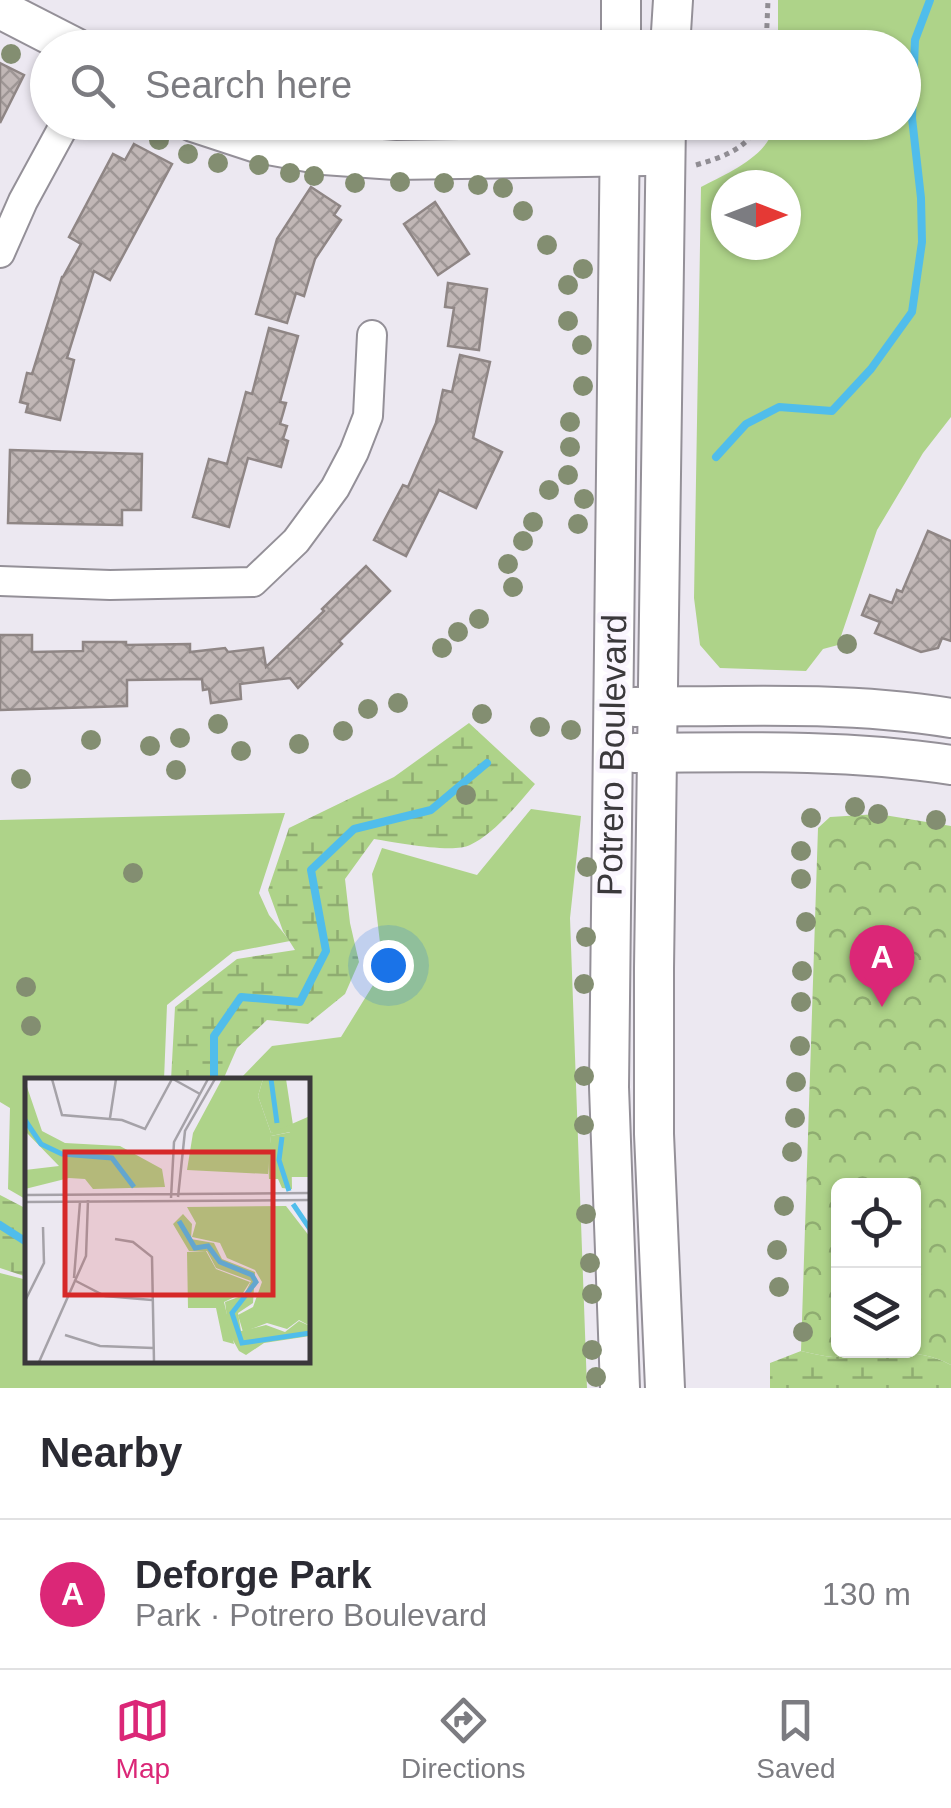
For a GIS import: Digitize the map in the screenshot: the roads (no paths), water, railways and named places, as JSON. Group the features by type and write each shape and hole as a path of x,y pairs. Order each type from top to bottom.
{"street":[{"path":"621,0 621,30"},
{"path":"672,30 674,0"},
{"path":"0,9 41,30"},
{"path":"0,253 56,140"},
{"path":"248,140 324,155 395,160 620,140 674,148"},
{"name":"Potrero Boulevard","path":"620,140 608,1088 620,1388"},
{"name":"Potrero Boulevard","path":"665,1388 654,1134 656,753 674,148"},
{"path":"0,581 110,585 252,582 296,541 335,488 354,452 368,416 372,336"},
{"path":"612,707 829,706 951,718"},
{"path":"612,753 813,752 951,764"}],"waterway":[{"path":"919,30 930,0"},
{"path":"716,457 746,424 779,407 832,411 871,369 912,312 922,242 914,140"},
{"path":"214,1078 214,1036 241,997 300,1002 326,951 311,870 354,829 431,810 487,763"},
{"path":"0,1225 25,1241"}],"place":[{"name":"Deforge Park","path":"882,1007"}]}
